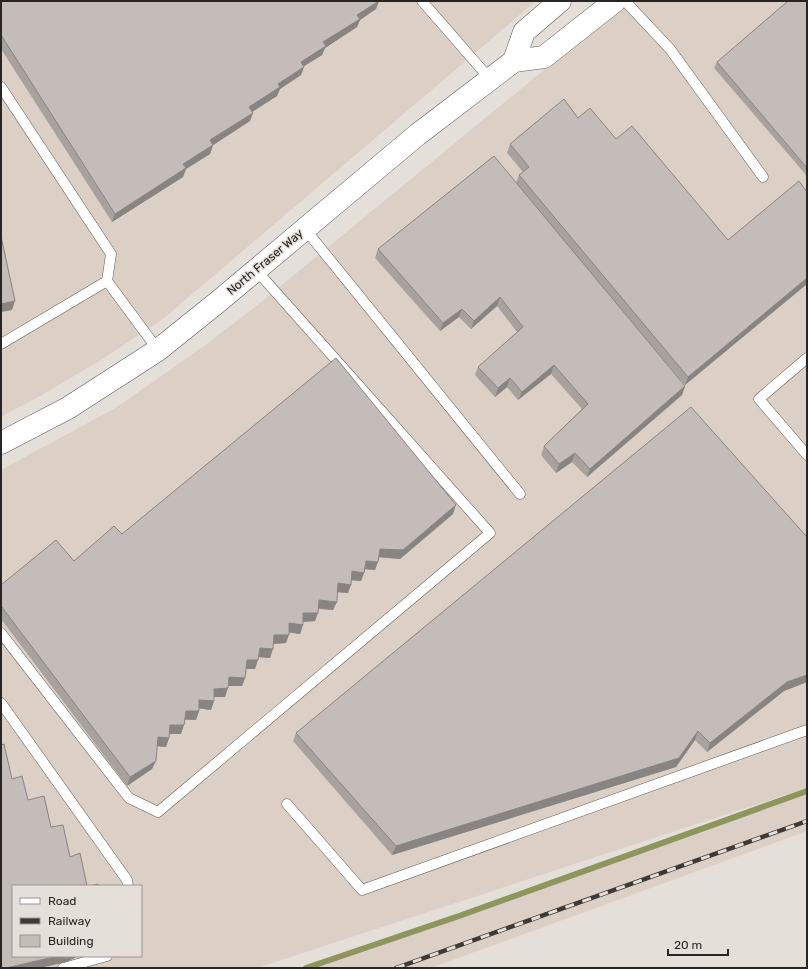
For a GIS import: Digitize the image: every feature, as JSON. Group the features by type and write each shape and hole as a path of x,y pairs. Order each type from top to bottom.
{"street":[{"path":"514,61 524,32 560,1"},
{"name":"North Fraser Way","path":"1,443 68,408 158,350 417,135 490,79 514,61 544,57 615,1"}],"lane":[{"path":"422,1 490,79"},
{"path":"625,1 670,48 763,177"},
{"path":"1,87 111,254 107,281 158,350"},
{"path":"305,229 520,494"},
{"path":"1,633 129,798 158,812 490,533 256,270"},
{"path":"1,344 107,281"},
{"path":"807,358 759,399 807,455"},
{"path":"1,703 126,880 128,885"},
{"path":"286,804 362,890 807,730"},
{"path":"63,968 103,957"}],"shaded area":[{"path":"1,1 536,1 163,319 101,360 1,417"},
{"path":"628,1 807,1 807,788 257,968 1,968 1,470 117,407 204,346 255,307"},
{"path":"807,792 807,831 431,968 313,968"}],"building":[{"path":"1,1 379,1 357,15 360,19 323,42 326,46 301,62 304,67 278,84 280,87 249,107 253,113 210,140 213,145 183,164 186,168 115,214 1,35"},
{"path":"788,1 807,1 807,168 717,62"},
{"path":"564,99 578,118 590,108 616,139 632,126 728,240 799,181 807,192 807,278 688,377 519,175 529,167 510,144"},
{"path":"494,156 685,386 590,469 575,453 559,464 544,446 588,404 554,365 522,392 510,378 498,388 478,367 523,327 500,297 474,321 462,309 443,323 378,249"},
{"path":"1,236 15,301 1,304"},
{"path":"336,358 456,505 403,550 380,549 378,562 366,561 364,573 352,571 351,585 338,583 337,602 319,600 318,613 303,613 303,625 289,623 289,635 274,635 273,649 260,648 258,660 247,660 245,678 229,677 228,688 214,689 214,701 199,700 199,711 186,711 184,725 170,725 169,738 158,737 156,761 130,777 1,606 1,585 56,540 74,561 114,526 122,534"},
{"path":"691,407 807,537 807,675 787,682 710,743 698,731 679,758 396,846 296,733"},
{"path":"4,744 12,779 22,776 28,800 44,796 51,827 63,825 70,857 80,853 87,885 12,885 12,957 54,957 6,968 1,968 1,745"}],"waterway":[{"path":"306,968 459,916 807,791"}],"railway":[{"path":"396,968 807,821"}]}
